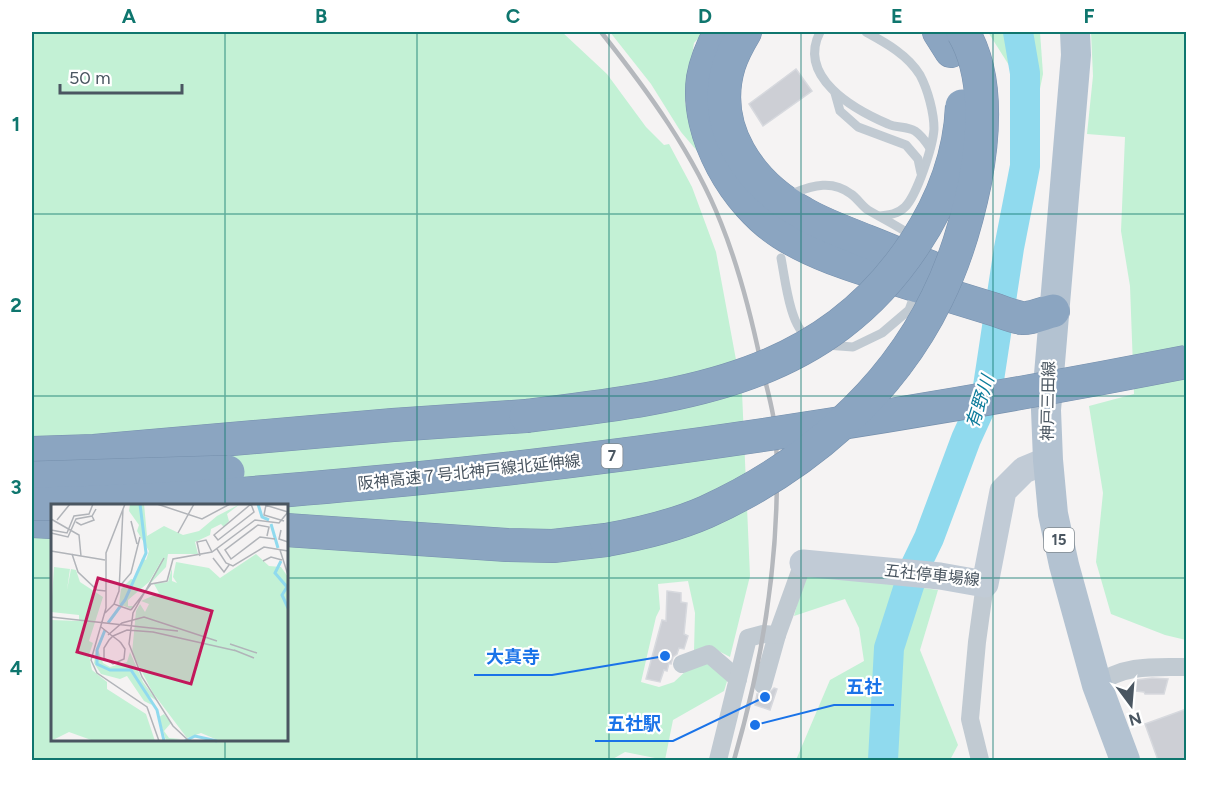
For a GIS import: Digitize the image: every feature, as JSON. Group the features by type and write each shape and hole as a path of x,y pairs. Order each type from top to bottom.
{"highway":[{"path":"720,32 708,55 703,80 703,105 710,136 719,159 742,196 757,214 807,248 934,271"},
{"path":"745,32 729,65 725,105 729,128 736,148 762,184 803,214 934,271 1034,308"},
{"path":"32,453 94,451 559,412 683,393 733,379 781,361 826,335 860,309 903,262 938,204 958,144 962,98 962,82 957,66 939,32"},
{"path":"288,530 450,542 553,546 606,540 649,532 694,516 749,489 792,463 822,441 854,414 889,374 920,330 938,298 952,263 978,169 982,114 977,69 963,32"},
{"name":"阪神高速７号北神戸線北延伸線","path":"32,478 187,475 285,469 640,434 795,415 1030,374 1186,343"},
{"name":"阪神高速７号北神戸線北延伸線","path":"32,504 254,494 478,472 637,453 908,413 1186,362"},
{"path":"32,521 51,522"}],"main road":[{"name":"神戸三田線","path":"1075,32 1076,55 1034,308 1046,410 1053,514 1097,685 1125,760"},
{"name":"五社停車場線","path":"803,563 863,567 985,584 1004,491 1024,470 1048,460"}],"street":[{"path":"763,685 777,635 803,563"},
{"path":"979,760 970,719 985,584"},
{"path":"718,760 748,638 763,634 777,635"},
{"path":"682,664 709,654 738,679"},
{"path":"1097,685 1106,678 1130,668 1186,667"}],"lane":[{"path":"820,32 813,52 818,70 835,93 890,125 913,129 930,148"},
{"path":"866,32 903,56 920,75 929,99 934,128 921,175 906,207 893,215 880,216"},
{"path":"835,93 840,111 858,127 906,145 918,159 921,175"},
{"path":"781,258 795,321 803,334 828,347 853,347 882,333 909,310 934,271 895,224 866,208 850,193 830,185 812,186 794,193"}],"green space":[{"path":"32,32 562,32 607,74 646,127 664,145 669,144 692,187 716,252 742,392 750,576 730,657 713,648 694,651 695,613 688,581 658,584 660,609 656,617 641,682 659,687 674,682 688,669 707,663 728,678 724,691 673,720 665,760 625,752 611,760 32,760"},
{"path":"610,32 704,32 694,43 685,102 698,152 681,132 651,84"},
{"path":"988,32 1040,32 1043,74 1036,108"},
{"path":"1091,32 1186,32 1186,640 1165,635 1111,614 1096,562 1103,493 1089,406 1134,394 1130,286 1121,231 1125,137 1087,134 1093,76"},
{"path":"806,572 938,590 920,650 958,745 950,760 796,760 830,680 864,661 859,628 845,599 794,616"}],"building":[{"path":"796,69 812,91 763,126 749,104"},
{"path":"667,591 681,593 681,602 687,603 684,634 688,636 684,649 679,648 671,664 669,663 667,671 664,670 660,682 646,679 662,620 666,621"},
{"path":"1168,679 1164,694 1145,694 1136,691 1136,680"},
{"path":"774,688 777,689 770,710 755,705 757,694 766,696"},
{"path":"1186,709 1186,760 1158,760 1145,724"}],"waterway":[{"name":"有野川","path":"883,760 889,648 915,567 929,538 966,439 987,393 1009,248 1025,166 1025,73 1018,32"}],"railway":[{"path":"601,32 668,123 710,197 744,292 774,419 777,479 773,560 762,641 734,760"}],"place":[{"name":"大真寺","path":"665,656"},
{"name":"五社駅","path":"765,697"},
{"name":"五社","path":"755,725"}]}
